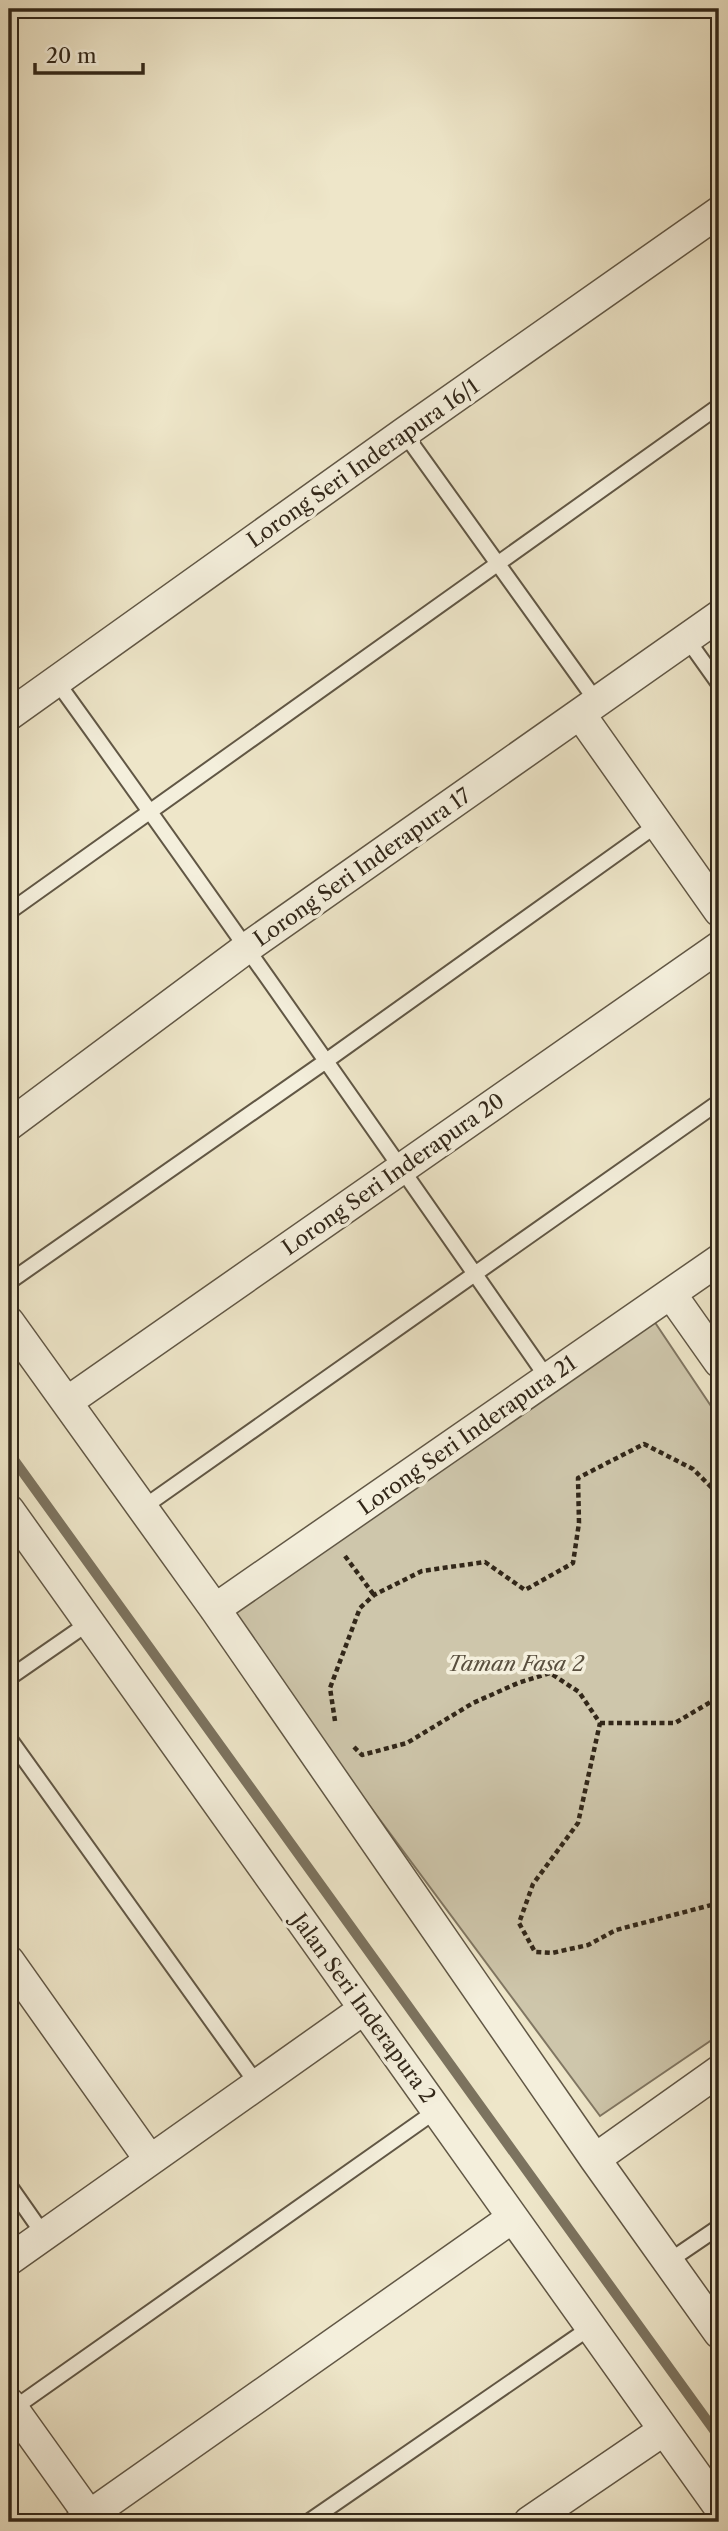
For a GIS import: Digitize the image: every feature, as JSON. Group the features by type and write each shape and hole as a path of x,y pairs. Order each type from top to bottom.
{"street":[{"name":"Lorong Seri Inderapura 16/1","path":"9,715 719,212"},
{"name":"Lorong Seri Inderapura 17","path":"9,1125 248,947 719,616"},
{"path":"589,708 658,824 719,911"},
{"name":"Lorong Seri Inderapura 20","path":"66,1402 719,947"},
{"name":"Lorong Seri Inderapura 21","path":"215,1609 719,1260"},
{"path":"671,1294 719,1362"},
{"path":"9,1322 215,1609 595,2159 719,2333"},
{"name":"Jalan Seri Inderapura 2","path":"9,1510 719,2507"},
{"path":"9,1961 150,2160"},
{"path":"9,2260 365,2008"},
{"path":"595,2159 719,2071"},
{"path":"10,2408 88,2520 512,2218"},
{"path":"529,2522 664,2430"}],"lane":[{"path":"9,912 719,406"},
{"path":"404,433 499,563 589,708"},
{"path":"687,639 719,684"},
{"path":"57,681 248,947 548,1379"},
{"path":"9,1282 326,1061 658,824"},
{"path":"141,1509 719,1102"},
{"path":"9,1678 90,1622"},
{"path":"9,1738 257,2084"},
{"path":"10,2408 437,2110"},
{"path":"9,2185 44,2235"},
{"path":"669,2261 719,2227"},
{"path":"308,2522 591,2327"}],"path":[{"path":"337,1732 330,1688 360,1608 374,1595 422,1571 485,1562 525,1590 549,1577 573,1563 579,1523 578,1478 644,1444 693,1469 719,1495"},
{"path":"327,1532 374,1595"},
{"path":"346,1740 362,1755 407,1743 473,1703 518,1683 550,1673 579,1692 600,1723 578,1823 533,1884 519,1923 535,1952 552,1953 587,1945 617,1930 719,1903"},
{"path":"600,1723 675,1723 719,1697"}],"green space":[{"name":"Taman Fasa 2","path":"654,1321 719,1418 719,2035 600,2116 227,1614"}],"waterway":[{"path":"9,1453 719,2437"}]}
